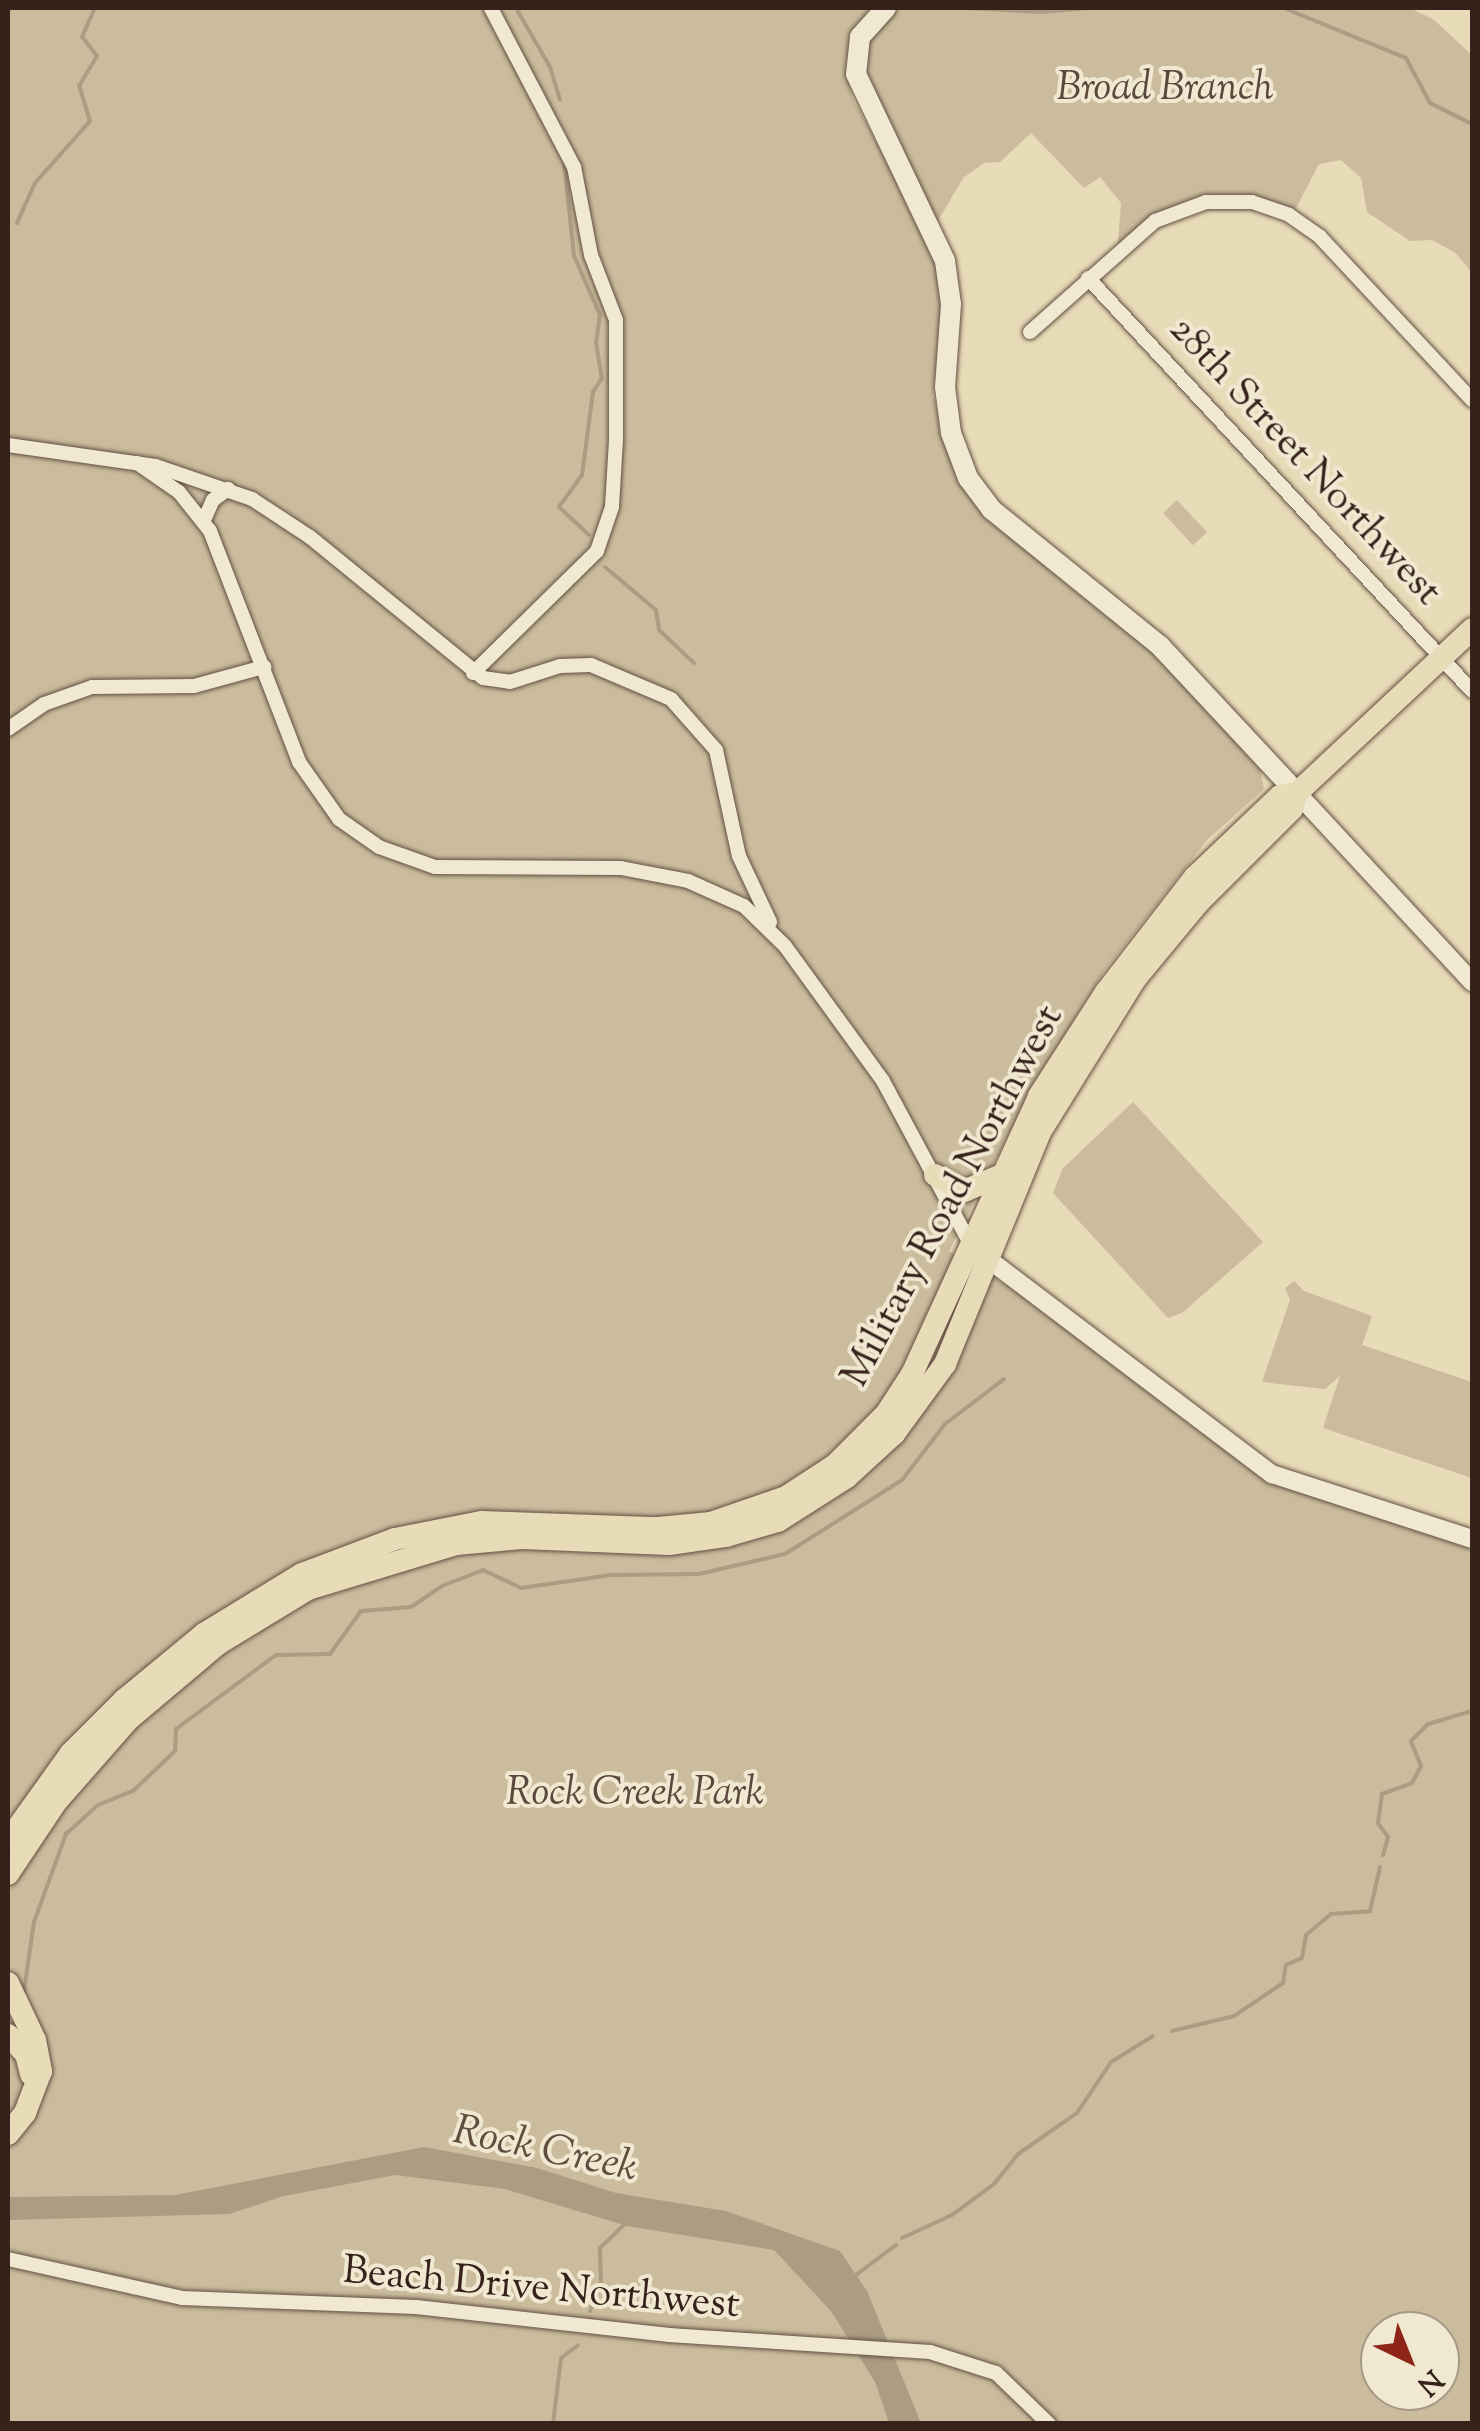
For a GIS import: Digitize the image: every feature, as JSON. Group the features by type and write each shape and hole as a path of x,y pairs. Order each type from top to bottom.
{"main road":[{"path":"886,8 858,42 856,74 946,261 951,304 945,387 951,432 968,478 991,509 1160,646 1297,793"},
{"name":"Military Road Northwest","path":"980,1252 999,1176 1053,1072 1154,926 1265,810 1297,793 1472,630"},
{"name":"Military Road Northwest","path":"10,1859 76,1776 129,1719 218,1644 308,1589 456,1544 710,1539 778,1521 825,1494 894,1434 928,1390 980,1252 1089,1045 1198,903 1292,809 1297,793"},
{"path":"935,1175 964,1191 999,1176"},
{"path":"8,1889 10,1859"},
{"path":"8,1983 38,2049 41,2072 33,2097 8,2134"},
{"path":"8,2035 26,2054 33,2097"}],"street":[{"path":"473,673 597,551 612,507 616,440 616,320 591,255 574,167 491,8"},
{"path":"1030,332 1147,226 1197,204 1252,202 1305,225 1472,400"},
{"name":"28th Street Northwest","path":"1088,278 1472,691"},
{"path":"8,445 138,463 228,489 291,522 473,673 510,682 560,666 591,665 674,702 716,750 743,866 779,938 891,1094 980,1252 1272,1474 1472,1539"},
{"path":"138,463 174,488 204,520 311,785 339,819 379,847 435,867 604,866 718,892 779,938"},
{"path":"204,520 213,500 228,489"},
{"path":"8,729 44,704 92,686 194,686 264,667"},
{"path":"1297,793 1472,982"},
{"path":"718,892 743,866"},
{"name":"Beach Drive Northwest","path":"8,2259 182,2298 416,2307 914,2351 996,2373 1049,2424"}],"green space":[{"name":"Rock Creek Park","path":"8,8 871,8 853,30 845,68 853,99 935,252 942,305 933,395 954,471 991,522 1152,650 1260,769 1264,789 1208,839 1103,973 1037,1079 949,1251 1024,1296 1274,1483 1472,1544 1472,2423 8,2424"},
{"name":"Broad Branch","path":"896,8 1409,8 1433,19 1472,55 1472,273 1456,253 1432,240 1410,241 1367,212 1361,178 1341,160 1319,164 1295,210 1223,206 1181,211 1117,255 1121,203 1100,177 1084,188 1031,133 1000,162 984,163 963,178 936,224 858,60 873,25"},
{"path":"1177,500 1207,532 1193,545 1163,513"},
{"path":"1133,1102 1263,1242 1182,1313 1168,1318 1053,1193 1063,1168"},
{"path":"1294,1281 1304,1291 1372,1316 1362,1345 1472,1382 1472,1478 1323,1428 1340,1376 1325,1389 1262,1382 1290,1300 1285,1288"}],"shaded area":[{"path":"927,8 1114,8 1040,14"},
{"path":"424,2147 537,2168 616,2193 726,2211 840,2251 867,2291 921,2423 889,2423 875,2382 831,2311 774,2250 627,2226 505,2189 395,2175 284,2196 229,2214 8,2220 8,2197 175,2195"}],"waterway":[{"path":"17,223 35,183 90,121 79,86 97,56 82,37 95,8"},
{"path":"516,8 550,67 560,99"},
{"path":"1284,8 1406,58 1430,103 1472,124"},
{"path":"564,162 574,256 600,315 596,342 602,378 593,392 582,475 559,507 589,535"},
{"path":"605,567 656,610 659,630 694,663"},
{"path":"24,1991 34,1922 66,1834 98,1805 133,1791 175,1751 176,1729 276,1655 330,1654 361,1611 411,1607 442,1586 483,1570 521,1588 611,1575 699,1574 785,1554 902,1480 945,1424 1004,1379"},
{"path":"1383,1855 1388,1837 1378,1823 1382,1794 1412,1783 1421,1766 1411,1741 1428,1724 1472,1711"},
{"path":"1172,2031 1234,2016 1283,1983 1286,1965 1302,1958 1306,1935 1331,1914 1370,1911 1380,1867"},
{"path":"902,2238 952,2215 994,2184 1018,2154 1077,2113 1111,2062 1153,2036"},
{"path":"590,2311 601,2282 600,2248 625,2224"},
{"path":"852,2278 896,2245"},
{"path":"553,2424 561,2358 578,2345"}],"water label":[{"name":"Rock Creek","path":"545,2151"}]}
